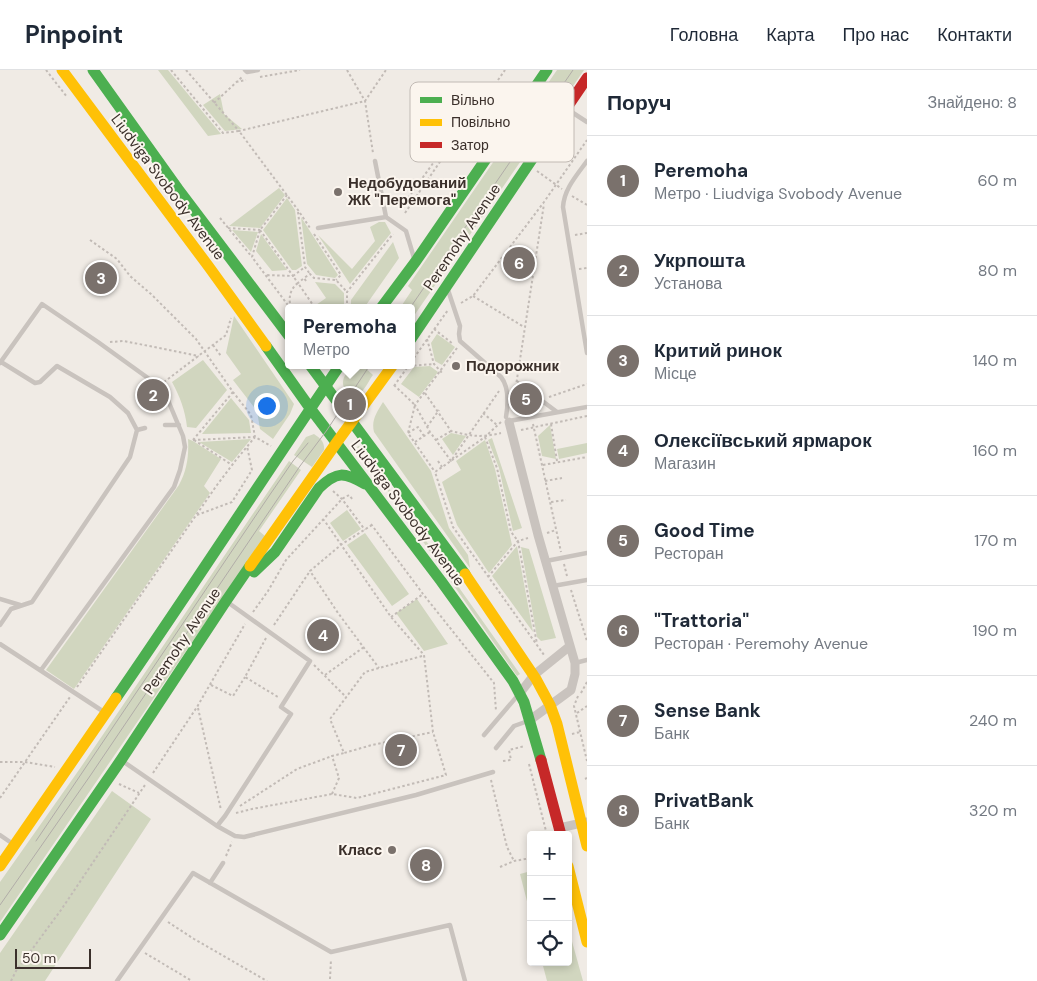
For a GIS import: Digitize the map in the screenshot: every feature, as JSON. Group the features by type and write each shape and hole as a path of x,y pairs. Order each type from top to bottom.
{"main road":[{"name":"Liudviga Svobody Avenue","path":"62,70 513,681 520,693 530,720 560,831"},
{"name":"Liudviga Svobody Avenue","path":"93,70 178,189 285,330"},
{"name":"Peremohy Avenue","path":"539,82 547,70"},
{"name":"Peremohy Avenue","path":"574,97 587,78"},
{"name":"Peremohy Avenue","path":"384,304 416,261 484,162"},
{"name":"Peremohy Avenue","path":"415,333 531,162"},
{"path":"376,304 404,266 416,261"},
{"path":"275,316 285,326"},
{"name":"Liudviga Svobody Avenue","path":"313,369 458,563 534,675 550,706 561,737 584,823 587,846"},
{"name":"Peremohy Avenue","path":"0,866 209,562 337,369"},
{"name":"Peremohy Avenue","path":"0,935 121,760 226,601 390,369"},
{"path":"237,587 275,552 319,488 326,481 338,474 346,474 370,488"},
{"path":"570,876 587,942"}],"street":[{"path":"507,419 575,663 575,674 571,690 530,720"},
{"path":"520,693 534,675 570,646"},
{"path":"563,831 584,823"}],"lane":[{"path":"246,71 258,70"},
{"path":"574,114 587,122"},
{"path":"375,160 386,217 406,231 416,261"},
{"path":"587,161 566,192 564,203 564,216 587,353"},
{"path":"318,228 386,217"},
{"path":"446,286 460,326 460,341 505,381 508,406 507,419 587,407"},
{"path":"0,625 12,609 32,602 130,457 137,430 128,414 110,398 57,366 40,382 35,384 0,362 42,304 158,386 168,398 183,436 185,447 174,488 41,670"},
{"path":"541,400 557,412"},
{"path":"165,425 178,425"},
{"path":"137,430 145,428"},
{"path":"546,561 587,553"},
{"path":"553,586 587,580"},
{"path":"0,599 20,606"},
{"path":"218,826 291,714 281,707 310,661 226,601"},
{"path":"0,644 105,713"},
{"path":"575,663 587,660"},
{"path":"484,735 520,693"},
{"path":"496,748 514,726 530,720"},
{"path":"121,760 218,826 235,836 244,837 416,795 491,773"},
{"path":"0,835 14,845"},
{"path":"210,883 223,863"},
{"path":"116,981 193,873 331,952 450,924 465,981"}],"path":[{"path":"171,70 223,133 239,131 365,101 386,70"},
{"path":"186,70 239,131 298,210 341,275 336,280"},
{"path":"254,78 300,70"},
{"path":"347,70 365,101 375,160"},
{"path":"498,80 505,70"},
{"path":"214,102 246,71"},
{"path":"236,82 245,80"},
{"path":"574,159 587,140"},
{"path":"412,201 408,198 434,162"},
{"path":"405,213 440,162"},
{"path":"415,356 449,309 473,296 572,162"},
{"path":"535,170 587,205"},
{"path":"414,182 417,185"},
{"path":"252,257 260,230 287,196"},
{"path":"514,397 544,202"},
{"path":"298,210 305,268 314,278 336,280 347,292"},
{"path":"220,218 288,304"},
{"path":"228,228 260,230"},
{"path":"260,230 313,304"},
{"path":"572,236 587,233"},
{"path":"347,304 347,292 393,234"},
{"path":"90,240 117,259 130,276 152,294 196,339 251,415 256,437"},
{"path":"266,275 293,276 305,268"},
{"path":"578,270 587,268"},
{"path":"290,304 292,288 310,274"},
{"path":"473,296 524,327"},
{"path":"158,386 226,335 231,318"},
{"path":"434,329 462,352"},
{"path":"427,339 434,364 443,374"},
{"path":"98,342 124,342 199,356"},
{"path":"213,345 221,356"},
{"path":"457,348 415,404 408,433 435,472 453,527 547,659"},
{"path":"415,365 434,364"},
{"path":"406,369 394,386 415,404 430,432 451,461"},
{"path":"517,381 541,400"},
{"path":"451,461 503,385"},
{"path":"193,440 233,392"},
{"path":"424,392 451,431 469,436 485,437"},
{"path":"435,472 507,419 511,412 512,404"},
{"path":"427,427 438,411"},
{"path":"484,413 497,425"},
{"path":"587,416 534,427 562,558 587,641"},
{"path":"551,424 558,462"},
{"path":"408,433 418,427 424,436"},
{"path":"436,440 451,431"},
{"path":"414,442 430,432"},
{"path":"0,798 232,465 256,437"},
{"path":"193,440 256,437 273,448"},
{"path":"485,437 497,468 511,532 518,541 537,646"},
{"path":"193,440 232,465"},
{"path":"197,515 232,502 252,470 247,446"},
{"path":"542,465 587,456"},
{"path":"438,461 442,467"},
{"path":"545,481 562,478"},
{"path":"331,489 342,499 365,530"},
{"path":"11,981 16,970 61,910 197,707 249,618 286,560 342,499 349,495 352,500"},
{"path":"550,502 566,500"},
{"path":"225,816 332,794 357,798 446,775 433,732 424,655 391,618 324,520"},
{"path":"379,668 338,613 310,571 342,544 372,525 423,594 494,683 496,711 500,714"},
{"path":"488,577 518,541"},
{"path":"391,618 423,594"},
{"path":"324,676 364,647"},
{"path":"344,753 330,719 365,672 424,655"},
{"path":"310,661 346,697"},
{"path":"210,685 233,696 245,677"},
{"path":"587,682 574,706 587,761"},
{"path":"571,690 579,696"},
{"path":"576,714 587,706"},
{"path":"197,707 220,808 225,816"},
{"path":"225,816 297,769 332,756 372,745 433,732"},
{"path":"572,734 580,732"},
{"path":"503,761 511,760 509,750 525,746"},
{"path":"332,756 339,778 332,794"},
{"path":"0,762 25,762 59,768"},
{"path":"529,764 546,831"},
{"path":"491,773 507,847 514,862"},
{"path":"117,782 140,793"},
{"path":"223,863 235,836"},
{"path":"500,867 527,859"},
{"path":"161,918 267,981"},
{"path":"139,950 192,981"},
{"path":"330,979 331,952"}],"green space":[{"path":"158,70 168,70 221,134 208,136"},
{"path":"557,70 584,70 574,85 574,82 549,82"},
{"path":"220,94 224,114 242,129 225,131 203,105"},
{"path":"493,162 520,162 415,314 415,304 403,304 412,290 408,286"},
{"path":"279,188 285,195 260,228 229,226"},
{"path":"287,198 295,210 302,266 296,270 292,270 263,230"},
{"path":"301,217 338,275 335,278 316,275 307,264"},
{"path":"379,222 385,222 391,233 350,284 318,235 352,269 375,241 370,227"},
{"path":"232,230 258,232 251,252"},
{"path":"261,234 287,270 272,271 256,251"},
{"path":"393,242 399,258 367,304 351,304 351,300"},
{"path":"315,282 335,284 344,293 344,304 317,304 326,298"},
{"path":"234,316 294,404 290,414 273,439 260,429 257,411 233,380 241,374 226,353"},
{"path":"437,334 455,347 442,365 435,361 431,343"},
{"path":"203,360 227,390 196,428 187,427 182,404 172,382"},
{"path":"430,366 438,372 419,397 401,384 415,367"},
{"path":"350,369 366,369 373,375 363,390 359,394 354,395 348,392 343,385 346,373"},
{"path":"231,398 249,420 251,433 202,434"},
{"path":"383,402 431,471 449,528 468,555 470,568 374,432 374,420"},
{"path":"550,425 556,459 542,456 538,436"},
{"path":"451,433 466,436 453,455 442,439"},
{"path":"314,434 322,440 324,450 312,467 294,455 306,437"},
{"path":"492,438 522,528 513,531 499,468 488,440"},
{"path":"188,439 221,459 204,486 210,493 74,689 46,670 179,485 187,463"},
{"path":"251,439 232,462 199,442"},
{"path":"485,440 495,469 512,545 489,573 457,525 442,482 461,470 456,461"},
{"path":"587,443 587,453 559,459 557,449"},
{"path":"359,446 520,674 517,676 357,447"},
{"path":"289,461 301,470 259,531 265,536 0,922 0,882 81,767"},
{"path":"347,510 361,529 343,541 330,523"},
{"path":"365,533 409,594 392,606 347,545"},
{"path":"517,546 533,632 492,576"},
{"path":"521,547 529,549 556,638 541,641 537,637"},
{"path":"417,599 448,644 424,651 396,613"},
{"path":"112,791 151,819 45,981 0,981 0,953"},
{"path":"527,872 527,901 520,874"},
{"path":"572,941 583,981 547,981 543,966 572,966"}],"tram line":[{"path":"565,82 573,70"},
{"path":"413,304 510,162"},
{"path":"0,905 367,369"},
{"path":"36,841 269,496 308,443"}],"traffic: fast":[{"path":"93,70 178,189 285,331"},
{"path":"539,82 547,70"},
{"path":"384,304 484,162"},
{"path":"415,333 530,162"},
{"path":"266,346 513,681 524,702 541,760"},
{"path":"313,369 465,574"},
{"path":"116,698 337,369"},
{"path":"254,572 275,552 325,482 341,475 351,477 365,484"},
{"path":"0,935 121,760 250,566"}],"traffic: slow":[{"path":"62,70 266,346"},
{"path":"250,566 390,369"},
{"path":"465,574 536,679 550,705 557,724 587,846"},
{"path":"0,866 116,698"},
{"path":"570,876 587,942"}],"traffic: jam":[{"path":"574,97 587,78"},
{"path":"541,760 560,831"}],"place":[{"name":"Недобудований ЖК \"Перемога\"","path":"338,192"},
{"name":"\"Trattoria\"","path":"519,263"},
{"name":"Критий ринок","path":"101,278"},
{"name":"Подорожник","path":"456,366"},
{"name":"Укрпошта","path":"153,395"},
{"name":"Good Time","path":"526,399"},
{"name":"Peremoha","path":"350,404"},
{"name":"Олексіївський ярмарок","path":"323,635"},
{"name":"Sense Bank","path":"401,750"},
{"name":"Класс","path":"392,850"},
{"name":"PrivatBank","path":"426,865"}]}
